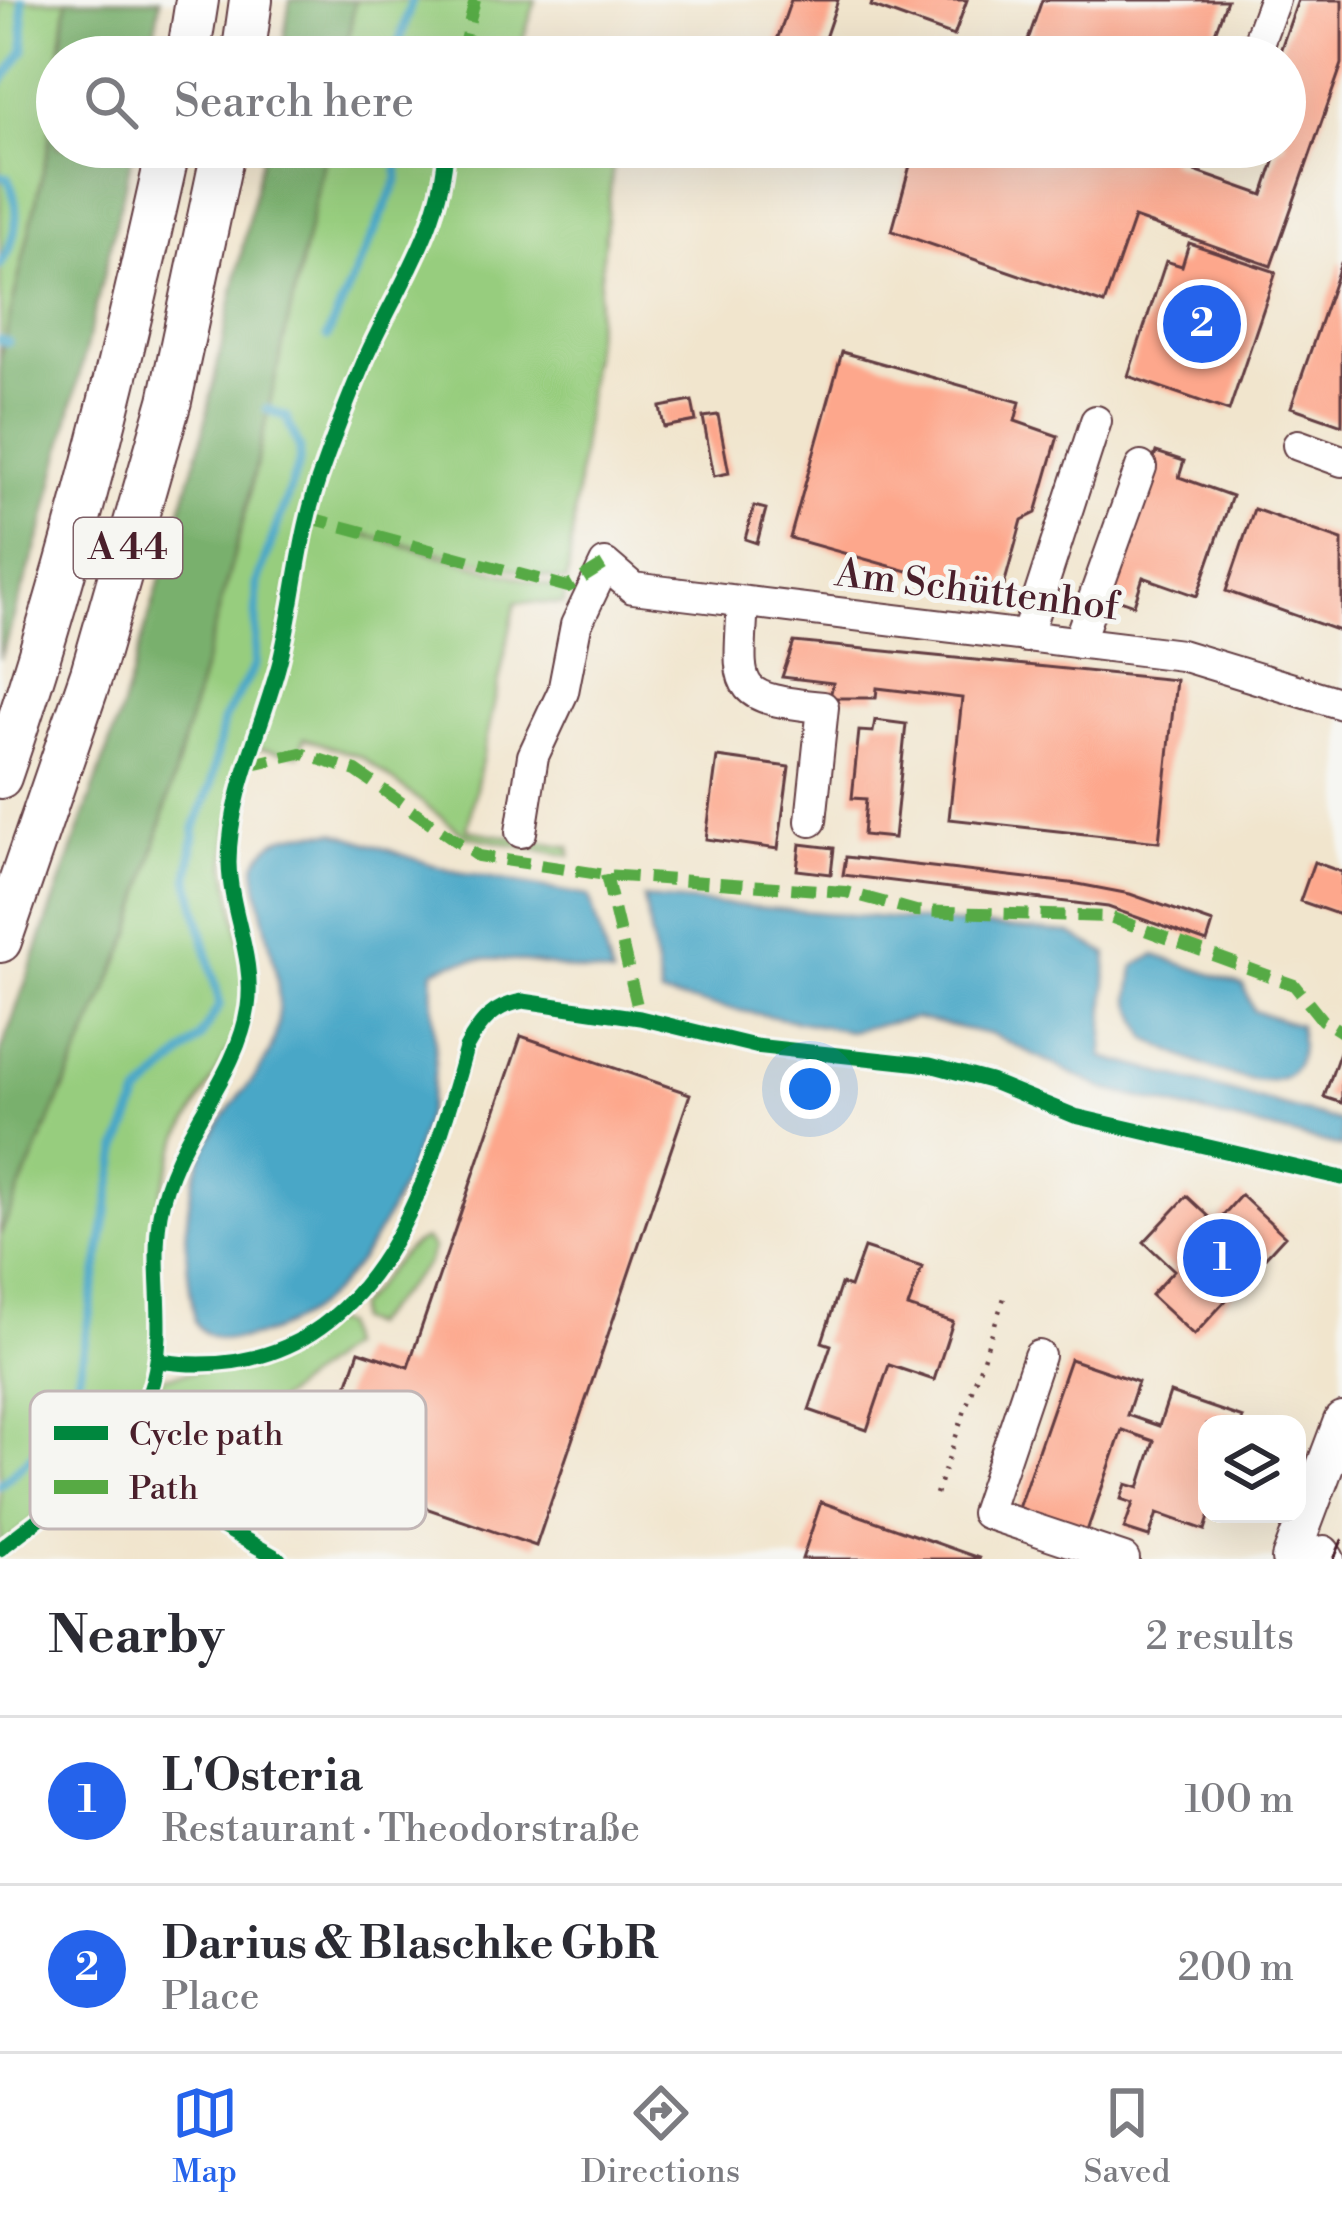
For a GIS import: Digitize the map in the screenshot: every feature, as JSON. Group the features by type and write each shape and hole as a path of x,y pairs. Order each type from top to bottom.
{"highway":[{"path":"191,36 197,0"},
{"path":"246,36 251,0"},
{"name":"A 44","path":"0,777 43,650 114,398 164,168"},
{"name":"A 44","path":"0,940 92,673 170,401 220,168"}],"main road":[{"path":"1316,1555 1342,1421"}],"street":[{"path":"1261,36 1274,0"},
{"path":"1026,637 1096,422"},
{"path":"1298,446 1342,461"},
{"path":"1078,643 1141,467"},
{"name":"Am Schüttenhof","path":"521,832 533,756 563,692 576,625 605,564 634,588 1181,656 1342,704"},
{"path":"743,602 742,676 748,691 761,701 823,707 811,821"},
{"path":"1039,1356 986,1513 1124,1559"}],"path":[{"path":"936,1494 1006,1292"}],"green space":[{"path":"0,0 67,0 62,36 36,36 36,168 44,168 0,360"},
{"path":"67,0 160,0 154,36 63,36"},
{"path":"290,0 355,0 349,36 284,36"},
{"path":"355,0 536,0 524,36 349,36"},
{"path":"44,168 129,168 43,527 0,659 0,360"},
{"path":"260,168 322,168 246,510 132,932 0,1235 0,1055 120,714 201,442"},
{"path":"322,168 613,168 567,582 347,530 565,590 564,604 516,602 467,830 570,847 570,856 466,836 362,757 304,738 299,755 256,748 282,658 290,578 278,657 229,830 226,865 247,977 241,1028 180,1137 162,1189 155,1223 155,1360 146,1391 30,1391 30,1522 0,1547 0,1235 132,932 246,510"},
{"path":"425,1239 433,1248 427,1264 369,1326 356,1321 356,1307 398,1259"},
{"path":"330,1322 341,1324 346,1347 290,1391 155,1391 163,1377 263,1360"}],"water":[{"path":"335,832 448,870 589,896 612,976 497,960 474,960 433,971 432,1090 410,1165 373,1241 320,1303 287,1324 251,1337 219,1338 205,1333 195,1321 187,1215 198,1166 209,1142 265,1061 274,1040 279,997 255,866 278,840"},
{"path":"644,898 1069,933 1107,954 1103,1057 1342,1122 1342,1147 1104,1089 993,1035 915,1018 849,1031 661,996"},
{"path":"1155,955 1243,985 1254,1011 1299,1025 1300,1056 1289,1074 1271,1081 1246,1079 1147,1039 1130,999 1134,966"}],"building":[{"path":"791,0 838,0 826,36 778,36"},
{"path":"873,0 967,0 954,36 871,6"},
{"path":"1042,0 1227,0 1214,36 1029,36"},
{"path":"1298,0 1342,0 1342,64 1306,166 1306,36 1285,36"},
{"path":"909,168 1186,168 1263,195 1272,168 1305,168 1271,266 1134,218 1104,304 892,231"},
{"path":"1189,243 1276,272 1229,411 1128,376 1166,261 1182,266"},
{"path":"1342,263 1342,425 1291,407"},
{"path":"842,352 1020,402 1015,421 1058,436 1036,513 1022,520 1003,589 971,582 968,588 790,538"},
{"path":"692,401 696,421 664,427 660,407"},
{"path":"718,415 729,473 714,476 703,417"},
{"path":"1156,452 1184,461 1179,477 1232,496 1197,596 1143,577 1134,605 1106,595"},
{"path":"754,506 766,509 757,543 745,539"},
{"path":"1254,509 1342,540 1342,632 1226,591"},
{"path":"794,642 1176,680 1159,842 949,819 962,698 877,688 876,698 830,698 833,683 782,677"},
{"path":"875,720 906,724 894,838 863,835 866,799 852,798 859,731 873,732"},
{"path":"717,757 789,767 778,849 706,839"},
{"path":"800,844 834,848 831,874 797,870"},
{"path":"846,857 1078,884 1130,894 1213,923 1207,942 1108,907 843,875"},
{"path":"1314,862 1342,872 1340,915 1300,901"},
{"path":"521,1036 690,1094 536,1546 426,1508 426,1391 345,1391 359,1351 408,1367"},
{"path":"1342,1049 1342,1103 1324,1097"},
{"path":"1241,1195 1285,1236 1194,1335 1151,1295 1174,1270 1144,1242 1187,1196 1216,1223"},
{"path":"864,1248 922,1267 908,1307 953,1322 934,1380 889,1365 867,1430 809,1410 831,1345 822,1342 841,1284 850,1287"},
{"path":"1070,1359 1138,1382 1127,1415 1159,1426 1170,1393 1234,1415 1198,1415 1198,1523 1207,1523 1205,1530 1157,1513 1149,1537 1124,1529 1133,1503 1121,1499 1126,1484 1139,1488 1154,1441 1122,1430 1086,1534 1017,1511"},
{"path":"821,1502 979,1558 979,1559 802,1559"}],"waterway":[{"path":"0,84 24,50 22,0"},
{"path":"401,36 412,0"},
{"path":"327,337 398,179 398,168"},
{"path":"0,176 8,178 16,211 11,244 0,265"},
{"path":"0,340 8,342"},
{"path":"76,1391 118,1151 139,1097 200,1038 220,1004 189,878 195,827 211,786 223,721 255,665 257,583 299,463 300,449 286,417 267,409"},
{"path":"0,1485 30,1457"}],"tram line":[{"path":"1334,1559 1342,1540"}],"marked path":[{"path":"466,36 475,0"},
{"path":"307,517 568,587 605,564"},
{"path":"248,765 300,753 356,771 478,856 606,875 846,892 916,911 1110,917 1294,985 1322,1020 1342,1032"},
{"path":"606,875 640,1018"}],"cycle path":[{"path":"150,1391 158,1350 158,1237 167,1186 231,1060 248,1007 248,970 229,863 235,812 280,661 315,491 366,357 428,229 444,168"},
{"path":"158,1361 228,1362 286,1347 334,1317 372,1275 403,1225 428,1168 471,1039 495,1011 523,1001 640,1018 755,1046 930,1065 990,1081 1075,1116 1342,1178"},
{"path":"0,1549 30,1526"},
{"path":"227,1529 279,1559"}],"place":[{"name":"Darius & Blaschke GbR","path":"1202,324"},
{"name":"L'Osteria","path":"1222,1258"}]}
